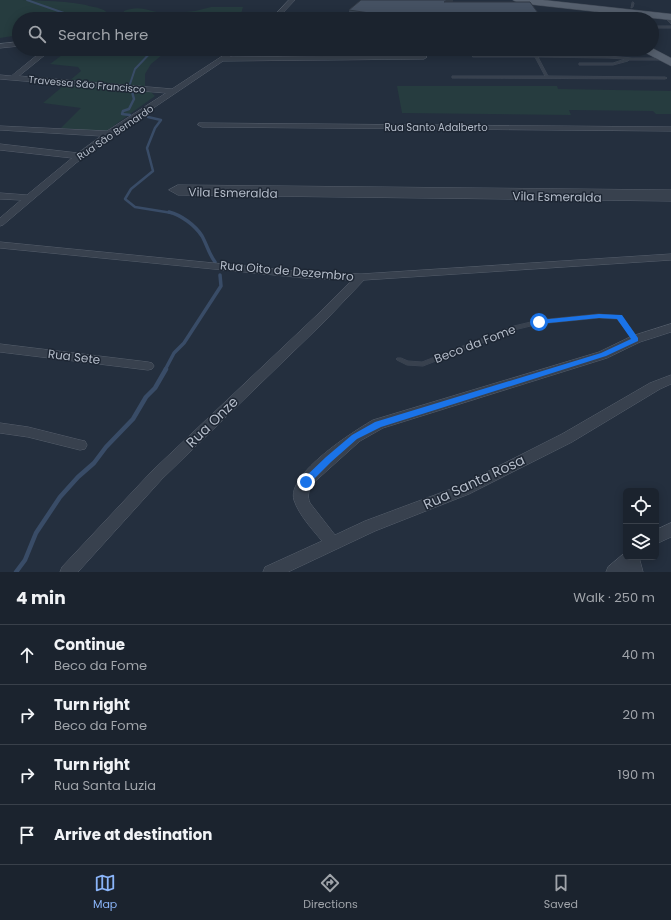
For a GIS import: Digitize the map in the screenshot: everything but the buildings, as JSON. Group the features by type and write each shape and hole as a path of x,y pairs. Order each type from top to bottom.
{"main road":[{"path":"518,0 618,12"},
{"path":"599,0 624,12"},
{"path":"535,2 570,12"},
{"path":"659,53 668,60"},
{"path":"659,56 668,60"}],"street":[{"path":"281,12 292,0"},
{"path":"0,46 12,45"},
{"path":"0,82 39,56"},
{"name":"Rua São Bernardo","path":"0,223 79,156 109,134 228,56"},
{"path":"224,59 424,57"},
{"name":"Travessa São Francisco","path":"7,77 174,92"},
{"name":"Rua Santo Adalberto","path":"202,125 671,129"},
{"path":"0,128 109,134"},
{"path":"0,147 79,156"},
{"name":"Vila Esmeralda","path":"529,194 178,192 174,190 178,188 669,196"},
{"path":"0,196 28,198"},
{"name":"Rua Oito de Dezembro","path":"0,245 305,274 360,277 671,257"},
{"name":"Rua Onze","path":"68,572 157,475 316,323 360,277"},
{"path":"332,543 305,508 301,499 302,490 306,482 317,470 355,437 378,424 603,355 636,340 671,328"},
{"name":"Rua Sete","path":"0,348 148,366"},
{"name":"Rua Santa Rosa","path":"271,572 370,526 464,490 567,438 655,386 671,379"},
{"path":"0,428 28,432 80,445"},
{"path":"659,536 671,530"},
{"path":"614,572 632,562"}],"lane":[{"path":"353,12 360,7"},
{"path":"659,27 671,28"},
{"path":"474,56 608,57 668,60"},
{"path":"536,56 547,77"},
{"path":"580,64 613,64 632,59"},
{"path":"453,77 665,78"},
{"name":"Beco da Fome","path":"399,360 407,363 423,364 516,327 539,322 599,316 620,317 636,340"}],"green space":[{"path":"0,0 75,3 99,8 106,12 12,12 12,36 0,38"},
{"path":"211,7 243,7 242,12 185,12"},
{"path":"135,8 158,12 124,12"},
{"path":"61,56 161,56 151,64 145,74 145,86 155,96 105,132 61,128 81,108 43,103 81,71 78,67 50,64"},
{"path":"397,86 557,86 558,89 671,91 671,114 656,114 653,111 569,110 571,115 402,113"}],"waterway":[{"path":"27,0 61,12"},
{"path":"130,84 135,69 147,56"},
{"path":"130,115 122,114 123,111 129,109 134,99 132,92"},
{"path":"148,117 161,120 155,128 147,148 153,171 131,189 125,199 135,207 172,213"},
{"path":"169,212 183,218 196,228 202,236 215,262"},
{"path":"165,370 174,353 184,343 221,286 220,275"},
{"path":"16,572 25,560 36,533 60,497 78,477 94,463 106,447 133,419 146,397 155,388 166,369"}],"route":[{"path":"306,482 328,459 355,437 378,424 481,391 603,355 636,340 620,317 599,316 539,322"}]}
